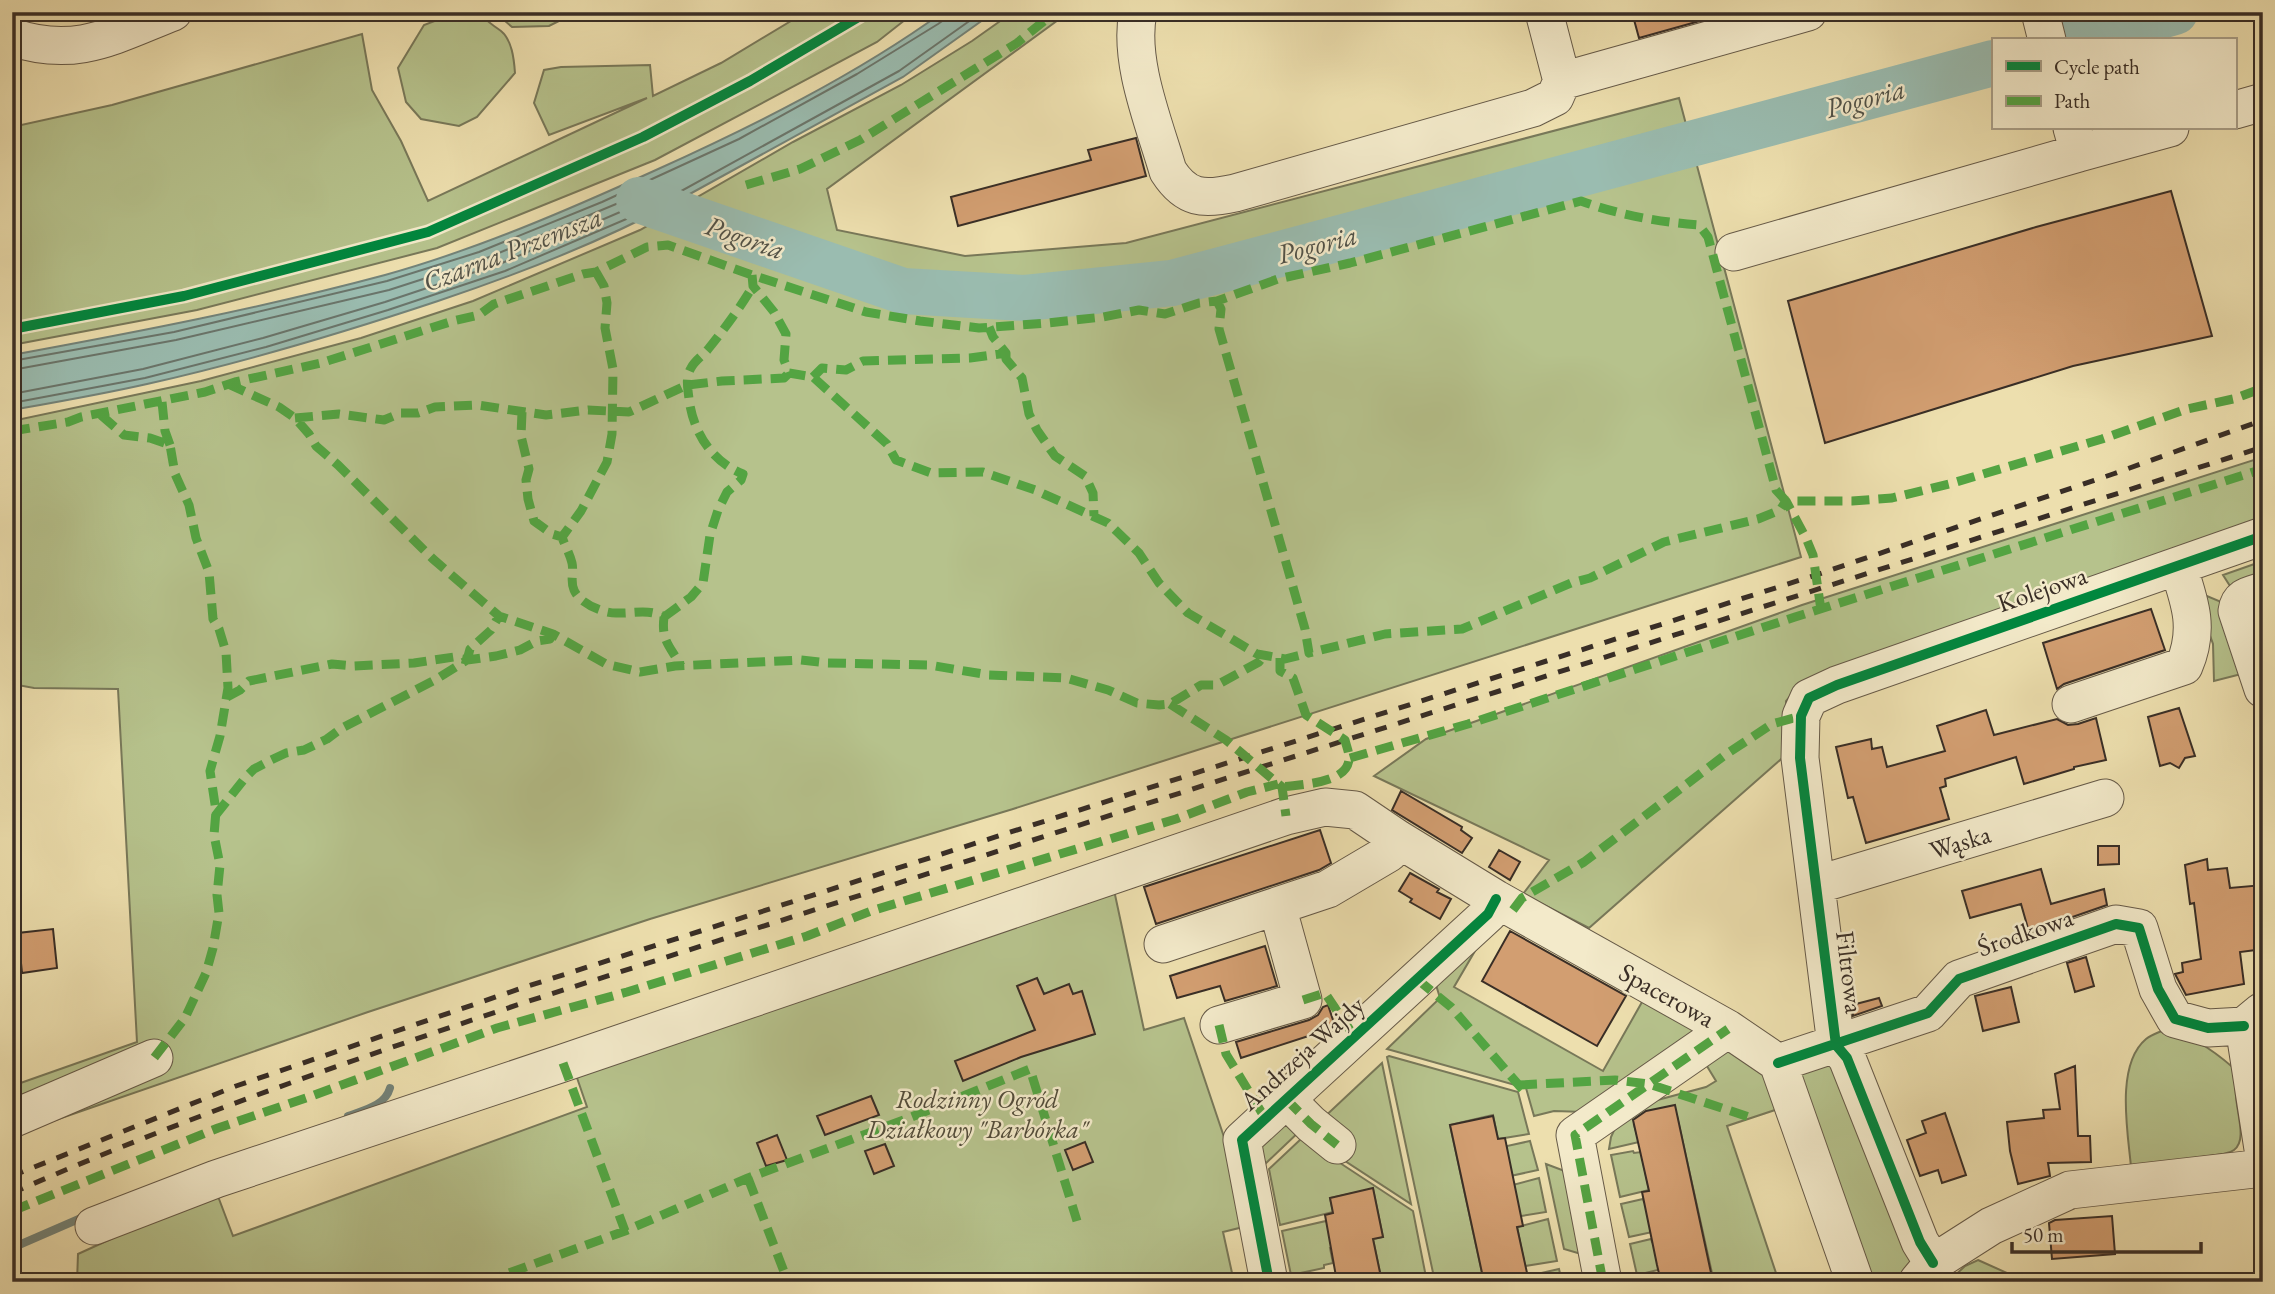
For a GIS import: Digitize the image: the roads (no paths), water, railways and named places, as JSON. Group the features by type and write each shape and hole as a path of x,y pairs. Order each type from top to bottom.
{"street":[{"path":"12,37 61,47 83,45 173,12"},
{"path":"1138,12 1138,66 1168,171 1176,184 1193,195 1212,198 1533,108 1555,97 1562,81 1544,12"},
{"path":"1562,81 1725,23 1808,12"},
{"path":"2040,12 2047,38"},
{"path":"2236,110 2263,102"},
{"path":"1734,252 2076,140 2154,130"},
{"name":"Kolejowa","path":"1837,685 2181,575 2263,537"},
{"path":"2181,575 2224,594 2250,597"},
{"path":"2071,704 2184,666 2192,648 2193,614 2181,575"},
{"path":"2250,597 2237,611 2263,689"},
{"name":"Filtrowa","path":"1837,685 1809,698 1801,716 1800,758 1836,1045 1847,1058 1920,1241 1925,1273"},
{"name":"Wąska","path":"1816,885 2105,798"},
{"name":"Spacerowa","path":"93,1226 216,1179 1286,816 1325,807 1356,810 1496,899 1728,1029 1778,1063"},
{"path":"1163,944 1328,889 1390,853 1398,839"},
{"name":"Andrzeja Wajdy","path":"1269,1282 1242,1140 1488,914 1496,899"},
{"path":"1219,1025 1303,1000 1277,906"},
{"name":"Środkowa","path":"1778,1063 1928,1013 1959,979 2116,924 2139,928 2158,989 2175,1019 2208,1028 2253,1018"},
{"path":"2253,1018 2263,1149"},
{"path":"1603,1282 1575,1135 1728,1029"},
{"path":"12,1119 154,1058"},
{"path":"1778,1063 1855,1282"},
{"path":"1286,1099 1337,1145"},
{"path":"1925,1273 1992,1226 2070,1190 2263,1168"}],"water":[{"name":"Czarna Przemsza","path":"943,12 994,12 903,77 677,201 589,244 468,291 293,346 147,384 12,410 12,355 292,298 420,265 488,241 623,185 766,117 840,78"}],"waterway":[{"name":"Pogoria","path":"2084,38 2175,12"},
{"name":"Pogoria","path":"639,200 903,291 1025,298 1172,283 1992,63"},
{"path":"348,1116 379,1103 390,1088"},
{"path":"12,1248 88,1215"}],"railway":[{"path":"12,1176 236,1086 522,988 1816,575 2263,420"},
{"path":"12,1193 203,1115 526,1002 2263,447"}],"park label":[{"name":"Rodzinny Ogród Działkowy \"Barbórka\"","path":"977,1114"}]}
